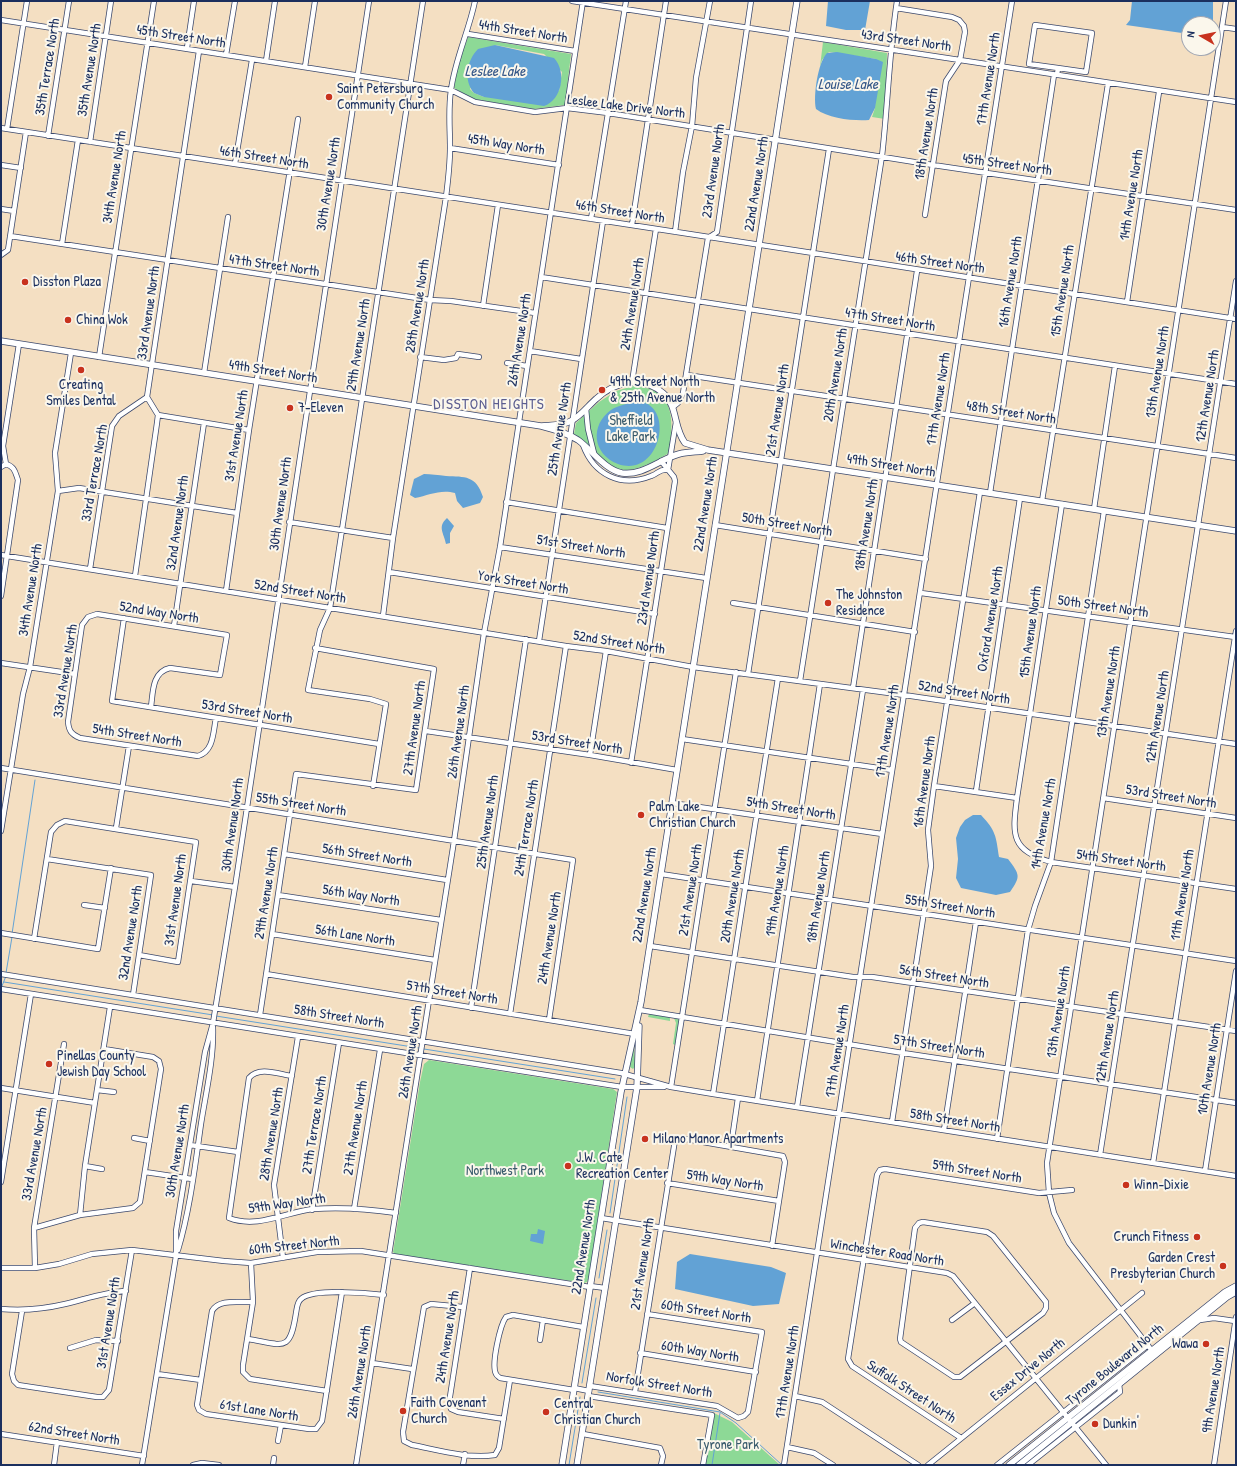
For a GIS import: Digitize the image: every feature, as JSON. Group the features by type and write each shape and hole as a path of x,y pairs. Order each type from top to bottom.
{"main road":[{"name":"22nd Avenue North","path":"562,1465 622,1087 640,1010 706,578 737,381 750,310 797,1"},
{"name":"49th Street North","path":"1,341 541,426 570,436 594,453"},
{"name":"49th Street North","path":"541,426 566,424 572,421 605,392 623,384 632,382 648,384 663,393 673,407 678,431 685,443 708,450 1236,531"},
{"path":"594,453 609,468 622,473 638,472 679,454 708,450"},
{"name":"22nd Avenue North","path":"577,1465 637,1087 640,1010"},
{"name":"Tyrone Boulevard North","path":"1009,1465 1119,1384 1225,1292 1236,1286"},
{"name":"Tyrone Boulevard North","path":"1019,1465 1069,1421 1154,1353 1236,1292"}],"street":[{"path":"7,129 27,1"},
{"name":"35th Terrace North","path":"48,136 69,1"},
{"name":"35th Avenue North","path":"90,142 111,1"},
{"name":"34th Avenue North","path":"99,357 154,1"},
{"path":"187,48 194,1"},
{"path":"226,55 235,1"},
{"path":"266,61 275,1"},
{"path":"305,67 315,1"},
{"name":"30th Avenue North","path":"176,1256 184,1232 198,1146 212,1054 214,1021 369,1"},
{"name":"29th Avenue North","path":"379,744 386,704 308,690 315,648 320,630 330,608 423,1"},
{"name":"28th Avenue North","path":"383,616 420,357 446,197 450,148 448,117 451,90 455,67 468,34 475,1"},
{"name":"43rd Street North","path":"572,1 1159,92 1236,102"},
{"path":"591,219 626,1"},
{"path":"632,225 666,1"},
{"path":"674,232 682,172 692,126 696,78 710,1"},
{"name":"23rd Avenue North","path":"673,407 681,399 687,375 708,238 717,232 751,1"},
{"name":"20th Avenue North","path":"800,681 882,156 888,104 890,50 897,1"},
{"name":"17th Avenue North","path":"784,1464 892,770 915,632 968,278 986,173 1012,1"},
{"name":"13th Avenue North","path":"1154,1353 1069,1243 1054,1213 1049,1193 1047,1163 1226,1"},
{"name":"26th Avenue North","path":"356,1465 430,1001 447,880 470,737 484,633 500,547 583,2"},
{"path":"896,8 952,17 959,20 964,26 965,32 960,60"},
{"name":"45th Street North","path":"1,20 187,48 252,60 357,76"},
{"path":"1035,25 1092,34 1086,72 1058,68 1029,64 1035,25"},
{"path":"1222,27 1236,29"},
{"name":"44th Street North","path":"468,34 576,51"},
{"name":"33rd Avenue North","path":"147,397 199,51"},
{"path":"235,164 252,60"},
{"name":"18th Avenue North","path":"925,215 946,81 960,60"},
{"name":"16th Avenue North","path":"990,493 1011,350 1055,75 1058,68"},
{"name":"Leslee Lake Drive North","path":"357,76 451,90 475,102 535,112 568,108 776,139"},
{"name":"15th Avenue North","path":"1042,501 1090,188 1108,84"},
{"name":"14th Avenue North","path":"1126,302 1159,92"},
{"name":"31st Avenue North","path":"226,591 249,430 298,119"},
{"name":"46th Street North","path":"1,128 813,253 917,271 1022,285 1236,319"},
{"path":"2,255 8,250 26,132"},
{"name":"45th Street North","path":"776,139 829,149 1236,210"},
{"path":"62,244 78,140"},
{"name":"45th Way North","path":"450,148 558,165"},
{"name":"21st Avenue North","path":"748,674 829,149"},
{"path":"1,165 20,168"},
{"path":"483,306 498,205"},
{"path":"1,209 14,211"},
{"path":"204,373 228,217"},
{"name":"25th Avenue North","path":"539,641 603,221"},
{"name":"24th Avenue North","path":"632,382 656,229"},
{"name":"47th Street North","path":"10,236 220,270 273,276 430,300 536,313"},
{"name":"18th Avenue North","path":"853,688 917,271"},
{"name":"47th Street North","path":"541,277 1236,384"},
{"name":"12th Avenue North","path":"1100,1155 1222,382 1236,281"},
{"path":"6,464 3,446 19,344"},
{"path":"530,351 581,359"},
{"name":"34th Avenue North","path":"1,831 22,694 30,667 58,491 55,453 71,353"},
{"path":"420,357 444,360 456,358 458,354 478,357"},
{"path":"508,363 527,366"},
{"path":"1094,509 1115,366"},
{"name":"48th Street North","path":"687,375 737,381 1236,458"},
{"path":"135,576 158,415 147,397"},
{"name":"33rd Terrace North","path":"90,569 112,426 119,416 147,397"},
{"path":"586,409 588,429 594,453"},
{"path":"158,415 249,430"},
{"path":"670,458 676,422"},
{"name":"32nd Avenue North","path":"174,626 204,423"},
{"path":"583,444 587,456 595,466 604,474 613,478 625,481 637,480 652,476 660,470 668,470"},
{"name":"23rd Avenue North","path":"668,470 670,458"},
{"name":"23rd Avenue North","path":"631,763 675,479 661,461"},
{"path":"1,467 6,464 12,466 18,480 1,596"},
{"path":"58,491 79,488 237,513"},
{"name":"16th Avenue North","path":"892,1122 914,983 930,866 928,830 934,786 980,492"},
{"name":"Oxford Avenue North","path":"976,791 1020,498"},
{"path":"506,502 667,528"},
{"name":"15th Avenue North","path":"1051,862 1034,857 1025,852 1020,845 1015,830 1017,798 1062,504"},
{"name":"14th Avenue North","path":"996,1139 1028,930 1051,862 1104,511"},
{"path":"289,522 393,538"},
{"name":"50th Street North","path":"715,525 926,559"},
{"name":"51st Street North","path":"500,547 706,578"},
{"name":"52nd Street North","path":"1,555 484,633 606,651 693,667 904,695 1114,728 1236,744"},
{"name":"York Street North","path":"389,572 492,590 655,614"},
{"name":"50th Street North","path":"921,593 1183,629 1236,634"},
{"path":"733,603 915,632"},
{"name":"52nd Way North","path":"88,617 97,614 227,635 220,675 170,668 163,669 158,673 151,708"},
{"name":"33rd Avenue North","path":"69,730 68,722 82,625 88,617"},
{"name":"53rd Street North","path":"124,618 112,701 379,744"},
{"name":"11th Avenue North","path":"1152,1163 1236,634"},
{"name":"25th Avenue North","path":"471,1008 526,639"},
{"name":"24th Terrace North","path":"510,1014 566,646"},
{"name":"27th Avenue North","path":"315,648 434,668 426,731 416,790 373,786"},
{"path":"590,755 606,651"},
{"path":"1,662 75,674"},
{"name":"21st Avenue North","path":"671,1087 736,672"},
{"name":"20th Avenue North","path":"713,1094 778,678"},
{"name":"19th Avenue North","path":"757,1101 820,684"},
{"name":"18th Avenue North","path":"797,1107 862,690"},
{"name":"54th Street North","path":"69,730 72,735 80,738 198,756 204,754 211,745 216,718"},
{"name":"53rd Street North","path":"426,731 590,755 677,770"},
{"path":"682,739 892,770"},
{"path":"373,786 379,744"},
{"path":"34,938 51,832 56,825 65,821 116,828 129,746"},
{"name":"55th Street North","path":"1,768 573,860"},
{"name":"29th Avenue North","path":"260,1015 296,774 373,786"},
{"path":"934,786 1017,798"},
{"name":"53rd Street North","path":"1103,798 1236,818"},
{"name":"54th Street North","path":"672,803 882,834"},
{"name":"31st Avenue North","path":"116,828 196,842 178,962 139,955"},
{"name":"56th Street North","path":"284,854 447,880"},
{"path":"1,933 98,949 111,868 46,858"},
{"name":"24th Avenue North","path":"549,1020 573,860"},
{"name":"54th Street North","path":"1051,862 1236,889"},
{"name":"32nd Avenue North","path":"111,868 151,875 133,995"},
{"name":"55th Street North","path":"661,874 1236,961"},
{"path":"191,881 235,887"},
{"name":"56th Way North","path":"278,894 442,920"},
{"path":"84,905 105,908"},
{"path":"944,1130 976,922"},
{"name":"56th Lane North","path":"272,934 435,960"},
{"name":"56th Street North","path":"650,946 818,972 860,978 872,977 1236,1031"},
{"name":"10th Avenue North","path":"1205,1171 1236,971"},
{"name":"58th Street North","path":"1,974 625,1074 671,1087 713,1094 1236,1176"},
{"name":"57th Street North","path":"266,974 634,1034"},
{"name":"58th Street North","path":"3,990 110,1007 214,1021 298,1037 622,1087 671,1087"},
{"path":"1,1182 31,994"},
{"path":"80,1215 85,1166 110,1007"},
{"name":"57th Street North","path":"640,1010 850,1043 903,1053 1060,1077 1112,1083 1236,1103"},
{"name":"30th Avenue North","path":"142,1465 176,1256 176,1231 205,1052 214,1021"},
{"name":"28th Avenue North","path":"283,1258 274,1185 298,1037"},
{"name":"27th Terrace North","path":"312,1210 339,1043"},
{"name":"33rd Avenue North","path":"36,1268 34,1228 64,1044"},
{"path":"34,1228 101,1210 133,1208 140,1202 161,1069 159,1061 153,1057 104,1049"},
{"name":"27th Avenue North","path":"354,1209 380,1050"},
{"path":"190,1145 238,1152 250,1078 253,1074 259,1071 292,1076"},
{"path":"1,1088 95,1102"},
{"path":"97,1090 114,1092"},
{"path":"738,1098 731,1146 783,1156 785,1162 772,1246"},
{"path":"134,1138 150,1141"},
{"name":"21st Avenue North","path":"635,1392 675,1140 680,1138 731,1146"},
{"name":"59th Way North","path":"238,1152 229,1218 237,1221 278,1218 312,1210 354,1209 396,1213"},
{"path":"85,1166 102,1169"},
{"name":"59th Street North","path":"864,1260 877,1175 880,1170 885,1169 1039,1193 1072,1190"},
{"path":"145,1172 192,1179"},
{"name":"59th Way North","path":"667,1183 779,1201"},
{"name":"Winchester Road North","path":"601,1218 947,1273 953,1276 1062,1413 1105,1464"},
{"path":"923,1222 987,1232 993,1236 1046,1302 1046,1308 1042,1313 1006,1342 960,1377 954,1377 901,1342 899,1335 915,1228 919,1223 923,1222"},
{"name":"31st Avenue North","path":"22,1310 12,1374 14,1381 18,1385 97,1397 103,1396 110,1390 132,1250"},
{"name":"60th Street North","path":"1,1268 36,1268 60,1264 92,1254 132,1250 251,1263 332,1251 362,1251 605,1288"},
{"name":"Suffolk Street North","path":"864,1260 848,1359 849,1363 961,1438"},
{"path":"251,1263 253,1302 243,1365 244,1372 250,1379 326,1391 342,1292"},
{"name":"24th Avenue North","path":"470,1268 449,1403 452,1408 458,1412 504,1419"},
{"path":"1,1309 22,1310 54,1306 101,1294 126,1291"},
{"path":"248,1339 278,1344 290,1340 293,1333 298,1304 302,1298 309,1295 342,1292 384,1295"},
{"name":"Essex Drive North","path":"928,1465 1142,1293"},
{"path":"157,1374 201,1380 214,1306 221,1303 253,1302"},
{"path":"952,1320 974,1303"},
{"path":"463,1307 435,1304 424,1307 412,1369 403,1432 404,1441 412,1445 465,1454 485,1457 495,1455 499,1448 510,1380"},
{"name":"60th Street North","path":"647,1314 762,1332 756,1372"},
{"path":"583,1327 512,1315 506,1317 501,1323 494,1368 495,1373 500,1378 589,1391"},
{"name":"9th Avenue North","path":"1214,1465 1236,1317"},
{"path":"1197,1321 1214,1318 1236,1321"},
{"path":"540,1340 543,1320"},
{"path":"70,1348 96,1340 118,1341"},
{"name":"Tyrone Boulevard North","path":"997,1465 1148,1345"},
{"name":"60th Way North","path":"640,1353 756,1372"},
{"path":"372,1363 412,1369"},
{"name":"Norfolk Street North","path":"589,1391 635,1392 717,1406 724,1409 734,1417 744,1416 750,1409 756,1372"},
{"name":"61st Lane North","path":"201,1380 197,1405 199,1410 206,1414 309,1429 316,1428 322,1421 326,1391"},
{"path":"1028,1465 1120,1392 1119,1384"},
{"name":"Norfolk Street North","path":"589,1391 712,1415 703,1465"},
{"path":"795,1396 822,1402 918,1465"},
{"path":"278,1441 281,1425"},
{"name":"62nd Street North","path":"1,1434 144,1456"},
{"path":"582,1434 660,1448 663,1456 661,1465"},
{"path":"54,1465 57,1442"},
{"path":"787,1447 814,1453 833,1465"},
{"path":"463,1465 465,1454"},
{"path":"273,1465 274,1458"},
{"path":"194,1465 202,1463 219,1465"}],"green space":[{"path":"468,37 571,54 565,105 534,109 473,99 454,88 458,64","holes":["495,45 544,54 562,72 559,91 484,97 474,93 470,89"]},
{"path":"823,42 887,53 885,119 872,117 875,108 876,59 829,52 822,60 820,67"},
{"name":"Sheffield Lake Park","path":"633,386 647,388 657,393 665,400 669,408 672,429 669,453 636,469 618,469 610,466 585,442 574,434 576,423 599,402 616,391"},
{"path":"649,1014 670,1017 670,1021 648,1017"},
{"path":"674,1018 680,1020 675,1045 673,1044 676,1023"},
{"path":"634,1042 635,1067 633,1069 630,1067"},
{"name":"Northwest Park","path":"429,1060 613,1089 617,1092 587,1282 584,1283 395,1254 393,1252 420,1082 424,1064"},
{"name":"Tyrone Park","path":"714,1413 732,1422 780,1465 705,1465"}],"water":[{"path":"828,1 870,1 865,30 846,30 826,26"},
{"path":"1132,1 1213,1 1213,16 1181,16 1181,33 1126,25 1130,20"},
{"name":"Leslee Lake","path":"495,45 554,58 558,64 561,78 559,92 555,98 544,106 484,97 474,93 468,82 468,70 471,59 478,49"},
{"name":"Louise Lake","path":"837,52 876,59 883,62 875,108 869,120 849,120 828,115 816,109 815,96 821,64 827,53"},
{"path":"637,401 649,405 657,414 660,426 658,439 653,451 644,461 633,466 618,464 609,459 603,453 597,439 597,431 604,416 611,410"},
{"path":"424,474 464,477 473,481 477,485 483,497 480,503 463,508 457,501 455,493 440,492 415,498 410,495 414,479"},
{"path":"447,518 454,526 450,533 450,543 446,544 442,524"},
{"path":"973,815 981,815 990,825 996,839 999,857 1008,859 1017,872 1018,876 1016,882 1010,892 996,895 961,888 956,878 958,859 956,838 960,827 965,820"},
{"path":"538,1229 545,1231 543,1244 530,1241 531,1234 537,1234"},
{"path":"690,1254 771,1267 786,1273 779,1304 753,1306 675,1289 677,1262"}],"waterway":[{"path":"12,934 35,780"},
{"path":"6,973 12,937"},
{"path":"2,986 6,976"},
{"path":"4,982 213,1015"},
{"path":"216,1016 419,1048"},
{"path":"424,1049 615,1079"},
{"path":"610,1213 627,1097"},
{"path":"599,1278 607,1230"},
{"path":"582,1383 596,1298"},
{"path":"598,1392 720,1412 736,1423 782,1465"},
{"path":"569,1465 580,1397"},
{"path":"712,1465 720,1413"}],"place":[{"name":"Saint Petersburg Community Church","path":"329,97"},
{"name":"Disston Plaza","path":"25,282"},
{"name":"China Wok","path":"68,320"},
{"name":"Creating Smiles Dental","path":"81,370"},
{"name":"49th Street North & 25th Avenue North","path":"602,390"},
{"name":"7-Eleven","path":"290,408"},
{"name":"The Johnston Residence","path":"828,603"},
{"name":"Palm Lake Christian Church","path":"641,815"},
{"name":"Pinellas County Jewish Day School","path":"49,1064"},
{"name":"Milano Manor Apartments","path":"645,1139"},
{"name":"J.W. Cate Recreation Center","path":"568,1166"},
{"name":"Winn-Dixie","path":"1126,1185"},
{"name":"Crunch Fitness","path":"1197,1237"},
{"name":"Garden Crest Presbyterian Church","path":"1223,1266"},
{"name":"Wawa","path":"1206,1344"},
{"name":"Faith Covenant Church","path":"403,1411"},
{"name":"Central Christian Church","path":"546,1412"},
{"name":"Dunkin'","path":"1095,1424"}],"district":[{"name":"DISSTON HEIGHTS","path":"489,405"}]}
